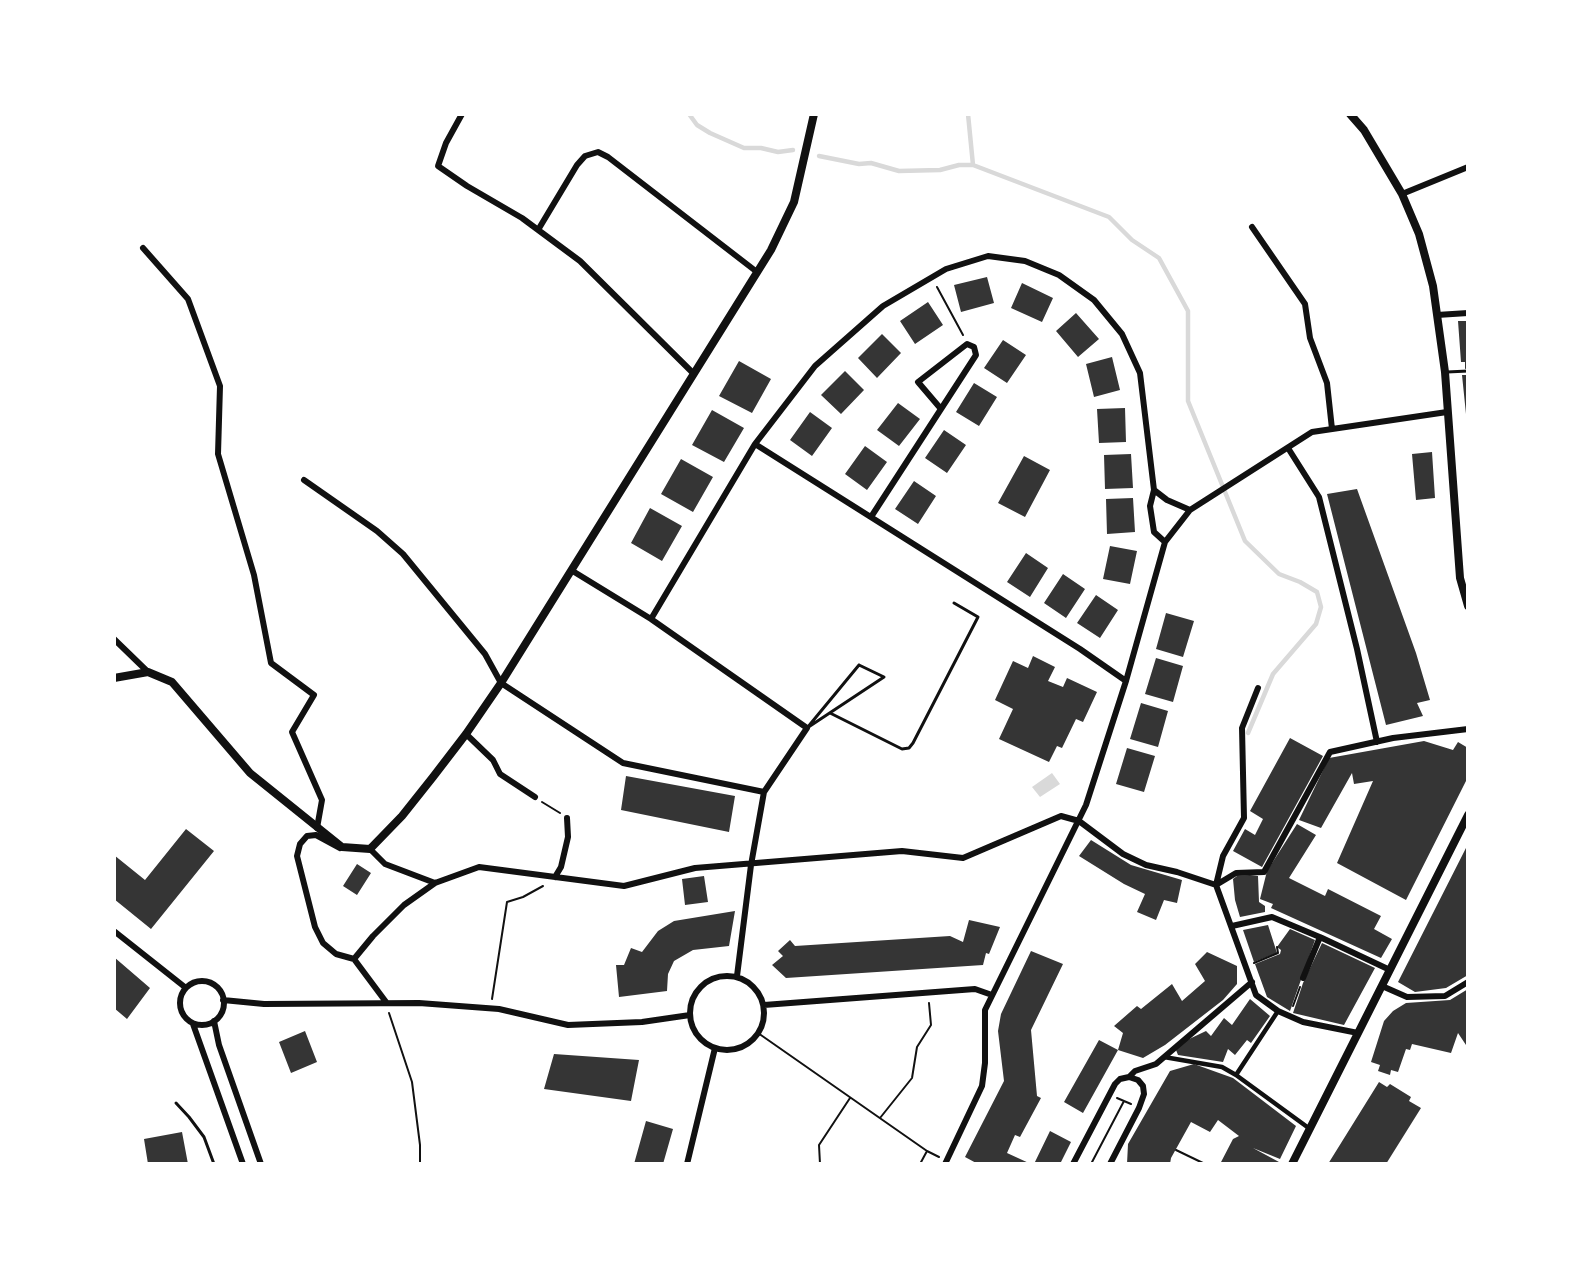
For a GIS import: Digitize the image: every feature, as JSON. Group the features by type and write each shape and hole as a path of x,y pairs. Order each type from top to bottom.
{"main road":[{"path":"1350,114 1364,130 1402,194 1419,234 1433,286 1445,372 1460,578 1468,606"},
{"path":"1292,1164 1468,815"}],"street":[{"path":"462,114 446,143 438,166 522,218 580,261 694,374"},
{"path":"370,849 402,816 466,734 501,683 771,250 794,202 814,114"},
{"path":"538,230 577,165 585,156 598,152 608,157 757,272"},
{"path":"1402,194 1468,167"},
{"path":"1252,226 1305,304 1310,338 1327,383 1332,429"},
{"path":"143,248 188,299 220,386 218,454 254,575 272,663 314,695 292,732 322,800 317,828"},
{"path":"651,620 755,444 815,366 883,306 932,276 955,265 987,256 1025,261 1059,275 1094,300 1122,334 1140,373 1154,490 1150,507 1154,532 1165,542"},
{"path":"1437,315 1468,313"},
{"path":"871,518 976,355 974,347 967,344 918,382 941,409"},
{"path":"954,1164 946,1162 982,1086 985,1063 985,1010 1086,805 1126,681 1165,542 1190,510 1312,432 1447,412"},
{"path":"755,444 1080,649 1126,681"},
{"path":"1288,448 1319,497 1358,649 1377,742"},
{"path":"304,480 377,531 403,554 485,654 501,683 623,763 764,792"},
{"path":"1154,490 1167,500 1190,510"},
{"path":"571,570 651,620 807,728 764,792 751,864 737,976"},
{"path":"114,639 148,672 172,682 250,773 342,847 370,849 386,864 435,882"},
{"path":"114,678 148,672"},
{"path":"1258,688 1242,728 1244,818 1222,856 1216,885 1256,995 1278,1011 1303,1022 1358,1033"},
{"path":"354,959 404,905 435,882 479,867 624,886 695,868 902,851 963,858 1061,816 1078,821 1123,854 1146,865 1216,885 1236,873 1264,872 1330,753 1377,742 1468,729"},
{"path":"466,734 493,760 500,774 535,797"},
{"path":"555,877 561,867 568,837 567,818"},
{"path":"348,847 344,850 316,835 307,836 300,844 297,856 315,927 323,943 336,954 354,959 386,1002"},
{"path":"1232,927 1272,917 1389,970"},
{"path":"114,931 186,988"},
{"path":"1303,978 1320,938"},
{"path":"725,975 737,976 755,987 764,1005 763,1025 750,1042 739,1048 727,1050 715,1048 705,1043 692,1026 691,1003 696,992 703,983 714,978 725,975"},
{"path":"196,982 209,983 216,987 223,1000 222,1012 214,1022 203,1025 193,1024 185,1018 180,1008 180,998 186,988 196,982"},
{"path":"1129,1077 1135,1071 1156,1064 1252,982"},
{"path":"1382,986 1407,997 1445,996 1468,982"},
{"path":"764,1005 975,989 992,995"},
{"path":"223,1000 264,1004 386,1002 491,1008 568,1025 642,1022 690,1015"},
{"path":"1236,1075 1278,1011"},
{"path":"214,1022 219,1044 261,1164"},
{"path":"193,1024 243,1164"},
{"path":"687,1164 715,1048"},
{"path":"1164,1057 1222,1067 1310,1129"},
{"path":"1073,1164 1115,1084 1120,1079 1129,1077 1138,1080 1143,1086 1144,1094 1140,1108 1110,1164"}],"lane":[{"path":"1445,372 1468,371"},
{"path":"830,713 902,749 909,748 914,743 978,617 954,603"},
{"path":"859,665 884,677 830,713 807,728 859,665"},
{"path":"176,1103 204,1137 214,1164"}],"path":[{"path":"932,276 967,344"},
{"path":"535,797 567,818"},
{"path":"491,1008 507,903 538,890 544,886 548,876"},
{"path":"1246,966 1278,953 1277,947"},
{"path":"1290,1016 1303,978"},
{"path":"880,1118 912,1078 917,1047 931,1025 928,992"},
{"path":"386,1002 412,1082 420,1145 420,1164"},
{"path":"758,1033 946,1162"},
{"path":"1109,1094 1140,1108"},
{"path":"820,1164 819,1145 850,1098"},
{"path":"1091,1164 1124,1101"},
{"path":"1176,1150 1205,1164"},
{"path":"920,1164 927,1151"}],"shaded area":[{"path":"1052,773 1060,784 1040,797 1032,787"}],"building":[{"path":"987,277 994,303 961,312 954,285"},
{"path":"1022,283 1053,298 1042,322 1011,308"},
{"path":"928,302 943,325 915,344 900,321"},
{"path":"1076,313 1099,339 1078,357 1056,331"},
{"path":"1458,321 1468,321 1468,368 1465,369 1465,362 1461,362"},
{"path":"882,334 901,353 877,378 858,358"},
{"path":"1003,340 1026,355 1007,383 984,368"},
{"path":"1112,357 1120,390 1094,397 1086,364"},
{"path":"739,361 771,379 752,413 719,396"},
{"path":"845,371 864,390 841,414 821,395"},
{"path":"1462,375 1468,375 1468,414 1466,414"},
{"path":"974,383 997,397 979,426 956,412"},
{"path":"898,403 920,419 899,446 877,430"},
{"path":"1125,408 1126,442 1099,443 1097,409"},
{"path":"712,410 744,428 724,462 692,445"},
{"path":"810,412 832,428 812,456 790,440"},
{"path":"944,430 966,445 947,473 925,458"},
{"path":"865,446 887,462 867,490 845,474"},
{"path":"1432,452 1435,498 1416,500 1412,454"},
{"path":"1131,454 1133,488 1105,489 1104,455"},
{"path":"1024,456 1050,470 1025,517 998,503"},
{"path":"681,459 713,477 693,512 661,494"},
{"path":"914,481 936,496 918,524 895,509"},
{"path":"1357,489 1416,653 1430,700 1417,703 1423,716 1386,725 1327,494"},
{"path":"1133,498 1135,532 1107,534 1106,499"},
{"path":"650,508 682,526 662,561 631,543"},
{"path":"1110,546 1137,551 1130,584 1103,579"},
{"path":"1026,553 1048,568 1030,597 1007,582"},
{"path":"1063,574 1085,589 1066,618 1044,603"},
{"path":"1096,595 1118,610 1100,638 1077,623"},
{"path":"1166,613 1194,621 1183,657 1156,649"},
{"path":"1033,656 1055,667 1048,681 1063,687 1067,678 1097,692 1083,722 1076,719 1062,748 1057,746 1049,762 999,739 1013,709 995,700 1013,661 1028,668"},
{"path":"1156,658 1183,666 1173,702 1145,694"},
{"path":"1141,703 1168,711 1158,747 1130,739"},
{"path":"1290,738 1323,756 1262,867 1233,851 1245,829 1255,835 1263,819 1250,811"},
{"path":"1424,741 1453,750 1458,742 1468,748 1468,777 1406,900 1337,863 1373,781 1354,784 1352,773 1321,828 1299,820 1329,758"},
{"path":"1127,748 1155,756 1144,792 1116,784"},
{"path":"626,776 735,796 729,832 621,810"},
{"path":"1297,824 1316,835 1289,878 1325,896 1328,889 1381,916 1374,929 1392,939 1381,958 1271,908 1273,904 1260,899 1267,871"},
{"path":"186,829 214,851 151,929 114,899 114,855 145,880"},
{"path":"1091,840 1131,865 1182,880 1177,903 1164,900 1156,920 1137,912 1145,894 1124,884 1079,856"},
{"path":"1468,844 1468,975 1446,988 1415,992 1398,982"},
{"path":"357,864 371,873 357,895 343,886"},
{"path":"704,876 708,902 685,905 682,879"},
{"path":"1237,876 1258,876 1259,902 1265,906 1265,912 1240,917 1235,900 1233,879"},
{"path":"735,911 729,946 693,950 674,961 668,974 667,991 619,997 616,965 624,965 631,948 642,952 658,931 674,921"},
{"path":"969,920 1000,927 989,954 986,953 983,965 786,978 772,965 783,956 778,951 790,940 795,946 950,936 963,942"},
{"path":"1268,925 1277,953 1254,962 1243,930"},
{"path":"1290,929 1315,940 1290,1011 1267,997 1255,964 1280,954 1281,950 1277,947"},
{"path":"1322,943 1375,968 1344,1025 1293,1013 1303,983"},
{"path":"1031,951 1063,964 1031,1030 1037,1096 1041,1098 1020,1137 1015,1135 1007,1153 1031,1164 978,1164 965,1157 1004,1081 998,1031 1001,1014"},
{"path":"1207,952 1237,966 1237,984 1223,1000 1165,1045 1143,1058 1118,1050 1123,1033 1114,1026 1137,1006 1141,1009 1172,984 1182,1001 1205,981 1195,964"},
{"path":"114,957 150,988 127,1019 114,1008"},
{"path":"1468,989 1468,1048 1458,1033 1451,1053 1412,1044 1410,1050 1406,1049 1398,1072 1391,1070 1390,1075 1378,1071 1380,1065 1371,1062 1384,1021 1393,1011 1406,1003 1450,1000"},
{"path":"1250,999 1270,1016 1251,1043 1247,1040 1235,1055 1228,1049 1223,1062 1178,1055 1176,1050 1185,1041 1206,1031 1211,1036 1224,1018 1232,1025"},
{"path":"305,1031 317,1062 291,1073 279,1042"},
{"path":"1099,1040 1118,1050 1083,1113 1064,1102"},
{"path":"554,1054 639,1060 631,1101 544,1089"},
{"path":"1194,1064 1233,1078 1296,1126 1280,1159 1253,1148 1279,1162 1278,1164 1220,1164 1233,1139 1239,1136 1218,1120 1210,1132 1191,1122 1170,1164 1127,1164 1128,1144 1170,1071"},
{"path":"1379,1082 1387,1087 1390,1084 1411,1097 1409,1101 1421,1108 1386,1164 1328,1164"},
{"path":"646,1121 673,1129 663,1164 634,1164"},
{"path":"1050,1131 1071,1142 1060,1164 1034,1164"},
{"path":"182,1132 188,1164 148,1164 144,1139"}],"waterway":[{"path":"689,114 697,125 744,148 761,148 778,152 793,150"},
{"path":"968,114 973,165 1109,217 1132,240 1159,258 1188,311 1188,401 1245,541 1279,574 1317,592 1321,607 1316,624 1273,674 1248,733"},
{"path":"819,156 859,164 871,163 899,171 940,170 959,165 973,165"}]}
